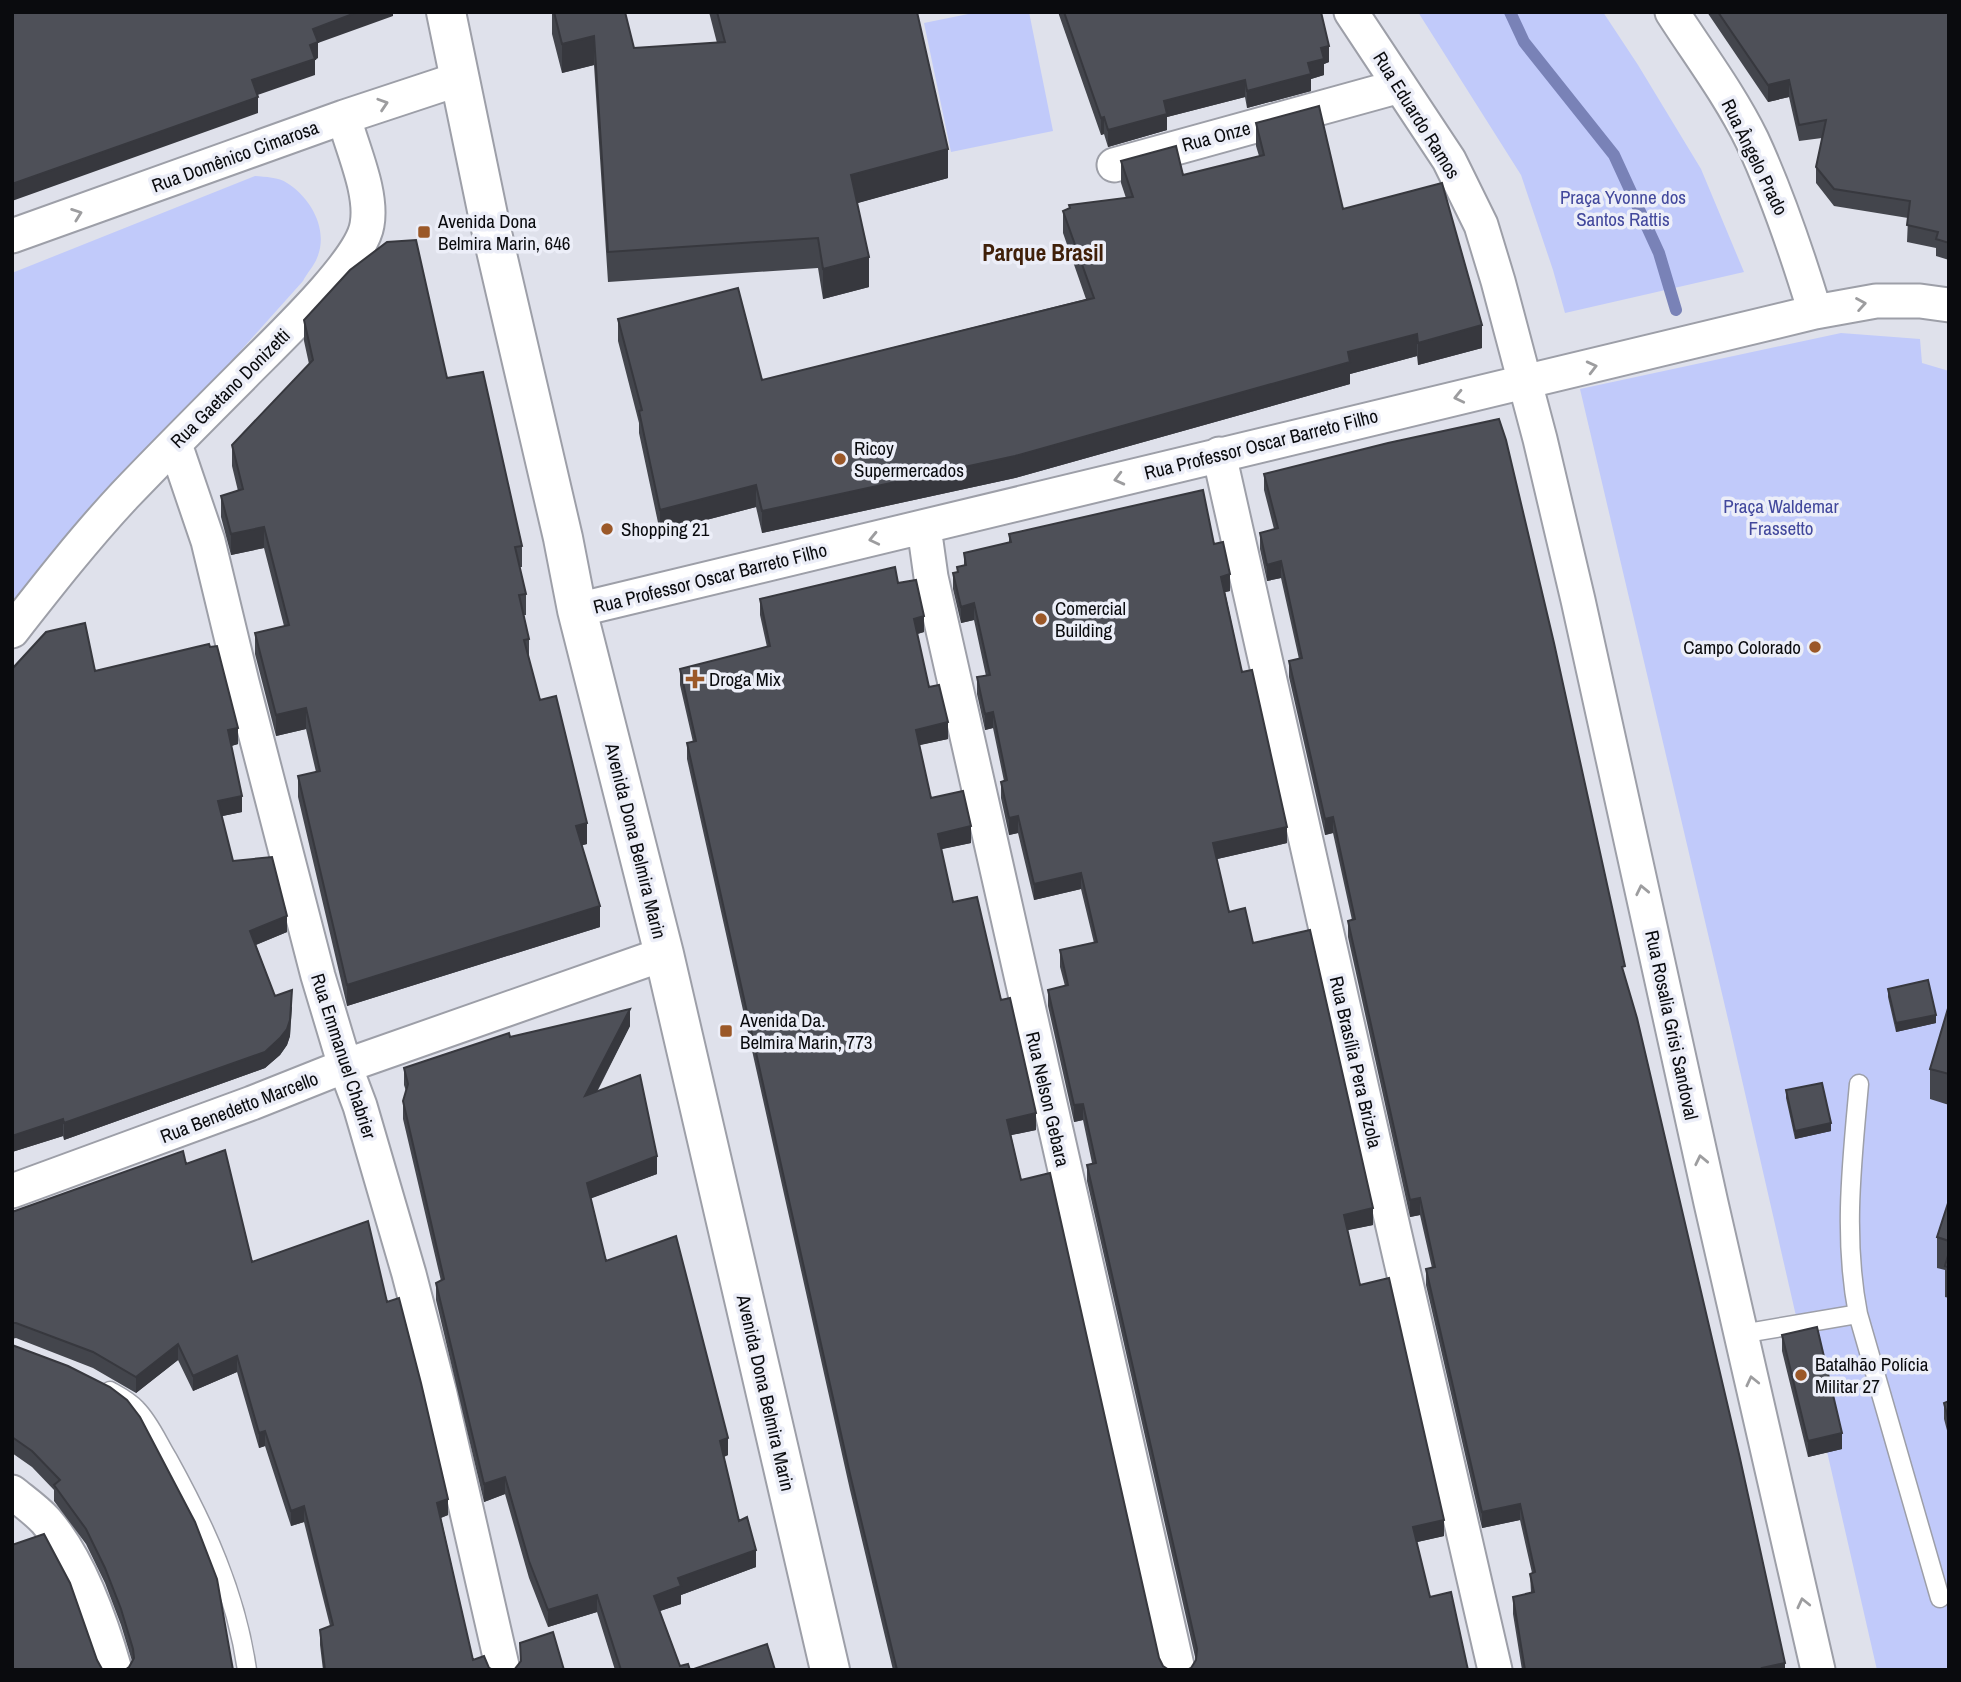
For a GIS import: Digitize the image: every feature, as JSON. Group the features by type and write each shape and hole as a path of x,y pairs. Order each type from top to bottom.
{"main road":[{"name":"Avenida Dona Belmira Marin","path":"446,12 577,610 664,954 830,1670"}],"street":[{"name":"Rua Eduardo Ramos","path":"1351,12 1449,160 1481,225 1525,381"},
{"name":"Rua Ângelo Prado","path":"1672,12 1751,139 1786,220 1815,312"},
{"name":"Rua Domênico Cimarosa","path":"12,236 344,117 459,79"},
{"name":"Rua Onze","path":"1114,164 1400,86"},
{"name":"Rua Gaetano Donizetti","path":"12,631 123,498 299,319 362,240 368,226 368,208 359,165 344,117"},
{"name":"Rua Professor Oscar Barreto Filho","path":"577,610 1815,312 1875,301 1920,301 1949,305"},
{"name":"Rua Rosalia Grisi Sandoval","path":"1525,381 1578,600 1818,1670"},
{"name":"Rua Emmanuel Chabrier","path":"175,444 208,541 318,976 364,1118 412,1287 440,1394 503,1670"},
{"name":"Rua Brasília Pera Brizola","path":"1219,454 1495,1670"},
{"name":"Rua Nelson Gebara","path":"923,527 931,577 1018,969 1178,1670"},
{"name":"Rua Benedetto Marcello","path":"12,1191 345,1066 664,954"},
{"path":"17,1502 46,1521 70,1557 91,1600 115,1670"}],"lane":[{"path":"1859,1084 1848,1231 1851,1280 1858,1314 1940,1598"},
{"path":"1741,1334 1858,1314"},
{"path":"97,1384 138,1410 203,1525 232,1598 242,1632 247,1670"}],"green space":[{"path":"978,12 1029,12 1053,131 951,152 924,23"},
{"name":"Praça Yvonne dos Santos Rattis","path":"1418,12 1603,12 1701,169 1744,272 1565,313 1521,175"},
{"path":"255,176 284,181 304,197 316,216 321,237 314,264 303,281 12,606 12,273"},
{"name":"Praça Waldemar Frassetto","path":"1841,333 1920,339 1922,363 1949,371 1949,1670 1877,1670 1580,389"}],"building":[{"path":"12,12 358,12 313,29 318,42 310,45 315,59 252,80 258,97 12,184"},
{"path":"554,12 625,12 634,48 725,42 717,12 917,12 948,149 851,175 869,257 823,269 818,238 608,252 594,36 562,44"},
{"path":"1064,12 1321,12 1329,46 1321,48 1324,59 1308,63 1311,74 1247,91 1245,80 1164,101 1167,114 1108,130 1104,117 1101,118"},
{"path":"1718,12 1949,12 1949,243 1936,239 1938,232 1907,225 1910,201 1834,189 1816,167 1826,120 1799,125 1789,80 1768,85"},
{"path":"1319,106 1343,209 1442,183 1482,325 1418,343 1417,334 1348,352 1350,362 1015,456 762,511 756,485 660,510 639,411 642,410 618,319 738,288 762,380 1094,298 1063,211 1070,208 1069,205 1133,197 1121,161 1176,146 1183,175 1264,155 1256,123"},
{"path":"416,240 447,378 483,372 522,546 515,547 526,594 519,595 529,639 524,640 540,700 556,696 587,823 576,826 600,906 347,985 298,776 320,771 306,708 276,715 255,633 289,625 264,527 231,534 221,496 243,489 232,445 313,360 304,320 350,270 387,242"},
{"path":"1499,419 1554,643 1625,966 1622,967 1637,1018 1785,1663 1762,1668 1763,1670 1525,1670 1513,1597 1534,1592 1530,1574 1535,1572 1520,1504 1482,1512 1426,1269 1435,1267 1420,1198 1410,1200 1348,921 1355,919 1333,817 1325,819 1289,661 1302,658 1281,561 1267,565 1260,533 1278,528 1264,474"},
{"path":"1203,490 1214,544 1223,542 1230,574 1221,577 1242,672 1252,670 1287,827 1213,843 1229,912 1245,908 1253,943 1310,930 1373,1208 1344,1215 1360,1285 1389,1278 1444,1520 1413,1527 1430,1597 1451,1592 1468,1670 1187,1670 1196,1660 1197,1649 1087,1165 1096,1163 1083,1104 1074,1105 1048,990 1068,985 1060,950 1097,942 1081,873 1034,884 1018,816 1009,818 1001,782 1007,780 993,712 985,714 977,677 990,675 974,603 961,607 953,573 958,572 957,567 966,565 964,553 1011,542 1009,534"},
{"path":"895,567 898,583 916,580 924,616 914,619 929,687 939,685 948,722 916,730 931,798 963,791 971,826 938,834 953,902 977,897 1001,1000 1010,998 1036,1113 1007,1120 1021,1180 1050,1173 1159,1658 1169,1670 897,1670 850,1474 687,743 696,741 680,669 770,646 760,599"},
{"path":"85,623 95,671 209,644 210,647 217,646 238,728 228,730 242,796 218,801 233,861 272,857 287,916 250,931 275,996 292,990 290,1020 280,1038 265,1052 64,1123 63,1119 12,1136 12,669 46,632"},
{"path":"1928,980 1936,1015 1896,1023 1888,989"},
{"path":"1949,1005 1949,1074 1930,1069"},
{"path":"630,1009 585,1096 640,1075 657,1156 587,1183 606,1261 676,1236 728,1438 720,1441 739,1521 747,1517 756,1550 678,1578 681,1586 654,1596 680,1666 688,1664 690,1670 621,1670 597,1595 548,1610 529,1561 505,1477 484,1484 436,1283 444,1279 403,1101 408,1084 404,1068 509,1033 510,1037"},
{"path":"1822,1083 1831,1123 1795,1131 1786,1090"},
{"path":"225,1150 252,1262 368,1221 387,1302 399,1298 421,1383 448,1499 437,1503 473,1660 484,1656 489,1668 493,1670 325,1670 320,1630 333,1625 304,1506 291,1511 265,1431 259,1433 237,1356 193,1376 178,1344 136,1377 93,1352 12,1323 12,1212 183,1151 186,1164"},
{"path":"1949,1200 1949,1241 1937,1237"},
{"path":"1949,1252 1949,1268 1945,1266"},
{"path":"1817,1327 1842,1433 1808,1441 1782,1335"},
{"path":"12,1345 68,1366 110,1387 127,1400 140,1417 195,1522 217,1579 233,1670 125,1670 134,1658 133,1649 105,1568 86,1529 54,1485 60,1480 32,1451 12,1437"},
{"path":"1949,1401 1949,1422 1944,1403"},
{"path":"44,1534 70,1583 97,1660 104,1670 12,1670 12,1545"},
{"path":"553,1632 564,1670 514,1670 521,1661 520,1643"},
{"path":"767,1644 775,1670 691,1670"}],"waterway":[{"path":"1510,12 1524,42 1614,155 1659,253 1676,310"}],"place":[{"name":"Avenida Dona Belmira Marin, 646","path":"424,232"},
{"name":"Ricoy Supermercados","path":"840,459"},
{"name":"Shopping 21","path":"607,529"},
{"name":"Comercial Building","path":"1041,619"},
{"name":"Campo Colorado","path":"1815,647"},
{"name":"Droga Mix","path":"695,679"},
{"name":"Avenida Da. Belmira Marin, 773","path":"726,1031"},
{"name":"Batalhão Polícia Militar 27","path":"1801,1375"}],"district":[{"name":"Parque Brasil","path":"1043,253"}]}
